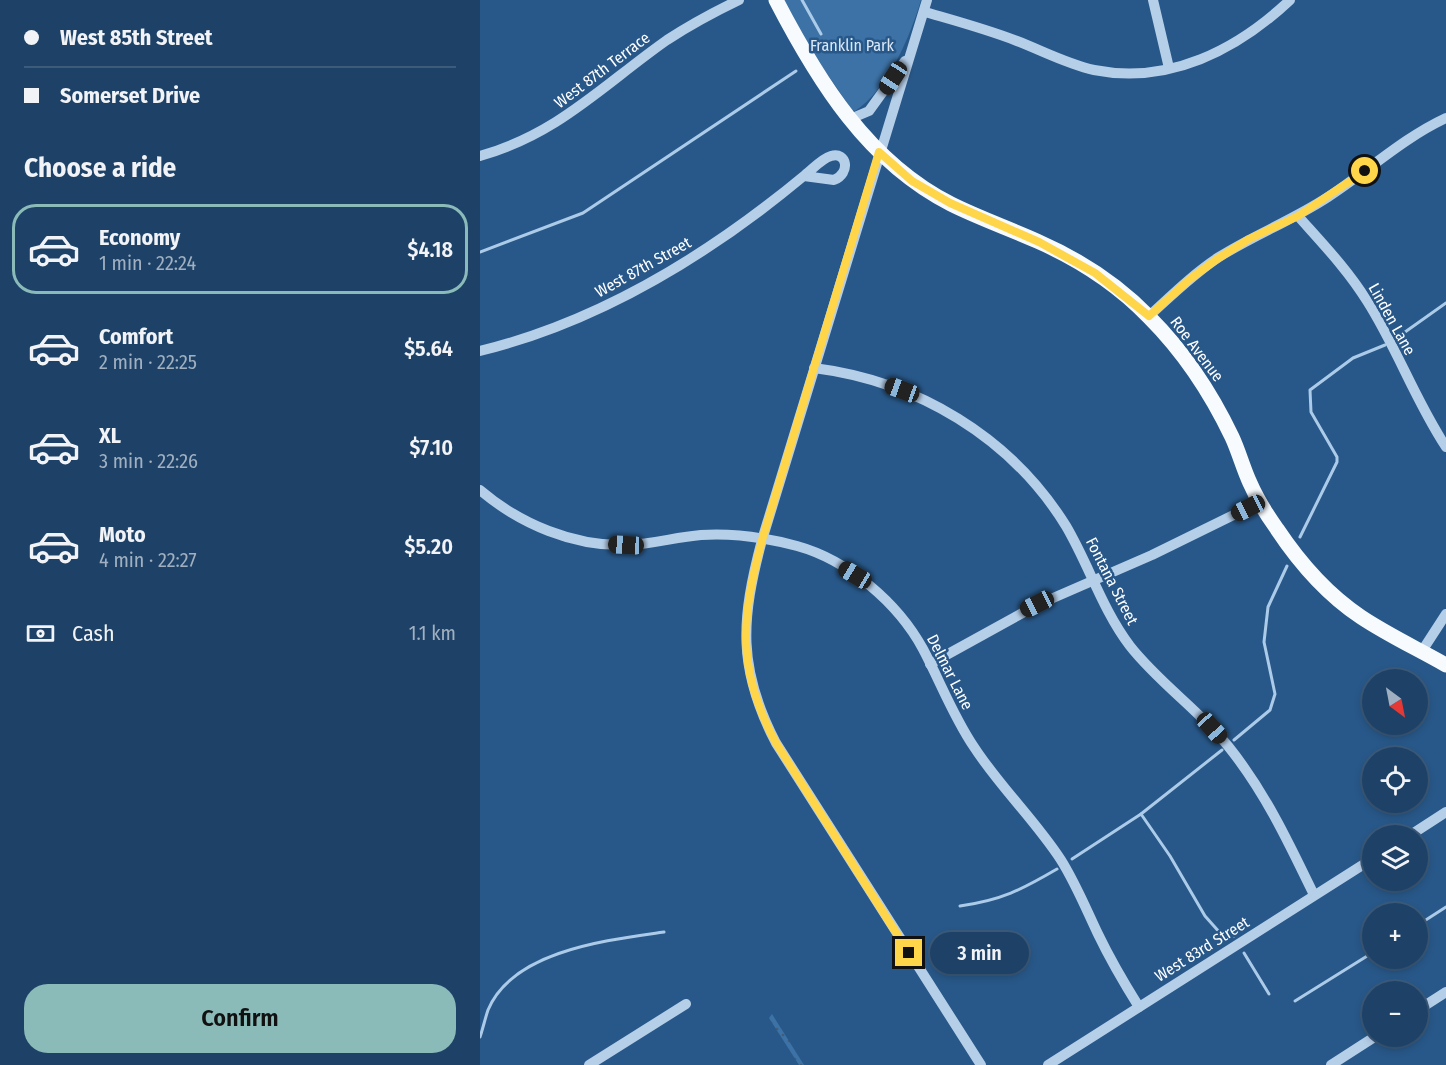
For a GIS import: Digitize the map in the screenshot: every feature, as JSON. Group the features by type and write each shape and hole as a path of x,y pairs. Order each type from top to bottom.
{"main road":[{"name":"Roe Avenue","path":"776,0 822,80 850,119 879,152 912,181 950,203 1039,242 1095,273 1149,316 1185,357 1215,403 1260,502 1275,528 1294,553 1343,604 1361,617 1446,665"}],"street":[{"name":"West 87th Terrace","path":"480,156 530,138 552,126 665,42 709,14 739,0"},
{"path":"927,0 762,540 751,580 745,630 750,677 764,719 776,743 981,1065"},
{"path":"1153,0 1169,68"},
{"path":"925,12 981,28 1065,62 1095,70 1134,73 1169,68 1206,57 1243,39 1290,0"},
{"path":"850,119 869,111 913,48"},
{"path":"1149,316 1190,279 1217,259 1249,239 1298,216 1350,182 1418,132 1446,118"},
{"name":"West 87th Street","path":"480,351 545,332 648,284 716,244 804,176"},
{"name":"Linden Lane","path":"1298,216 1341,265 1367,300 1417,400 1446,447"},
{"name":"Fontana Street","path":"814,368 850,374 913,394 945,410 992,441 1037,485 1075,542 1114,622 1133,649 1212,728 1243,766 1282,828 1314,895"},
{"name":"Delmar Lane","path":"480,490 506,510 527,522 550,532 592,542 626,545 729,534 797,546 832,561 855,575 876,592 912,632 973,746 992,773 1044,836 1067,870 1118,972 1139,1007"},
{"path":"930,663 1003,622 1152,555 1260,502"},
{"path":"1422,651 1446,614"},
{"path":"1426,825 1446,812"},
{"name":"West 83rd Street","path":"1048,1065 1362,865"},
{"path":"1428,1004 1446,992"},
{"path":"589,1065 687,1004"},
{"path":"1331,1065 1362,1045"}],"green space":[{"name":"Franklin Park","path":"776,0 921,0 911,30 896,61 878,90 855,111 852,110"},
{"path":"772,1014 804,1065 799,1065 769,1018"}],"waterway":[{"path":"802,0 821,34"},
{"path":"480,252 583,213 796,71"},
{"path":"1398,337 1446,303"},
{"path":"1300,537 1337,462 1337,457 1311,412 1310,390 1353,358 1385,345"},
{"path":"1234,740 1270,710 1275,694 1264,642 1268,607 1287,566"},
{"path":"1141,814 1222,750"},
{"path":"1072,859 1141,814 1170,856 1205,916 1221,934 1234,936"},
{"path":"960,906 988,901 1011,893 1057,869"},
{"path":"1428,919 1446,907"},
{"path":"480,1037 488,1010 500,990 518,974 540,961 591,944 664,932"},
{"path":"1244,953 1269,994"},
{"path":"1295,1001 1362,959"}],"route":[{"path":"909,953 776,743 755,697 746,656 745,630 751,580 762,540 879,152 912,181 950,203 1062,253 1095,273 1149,316 1190,279 1217,259 1249,239 1298,216 1365,171"}]}
